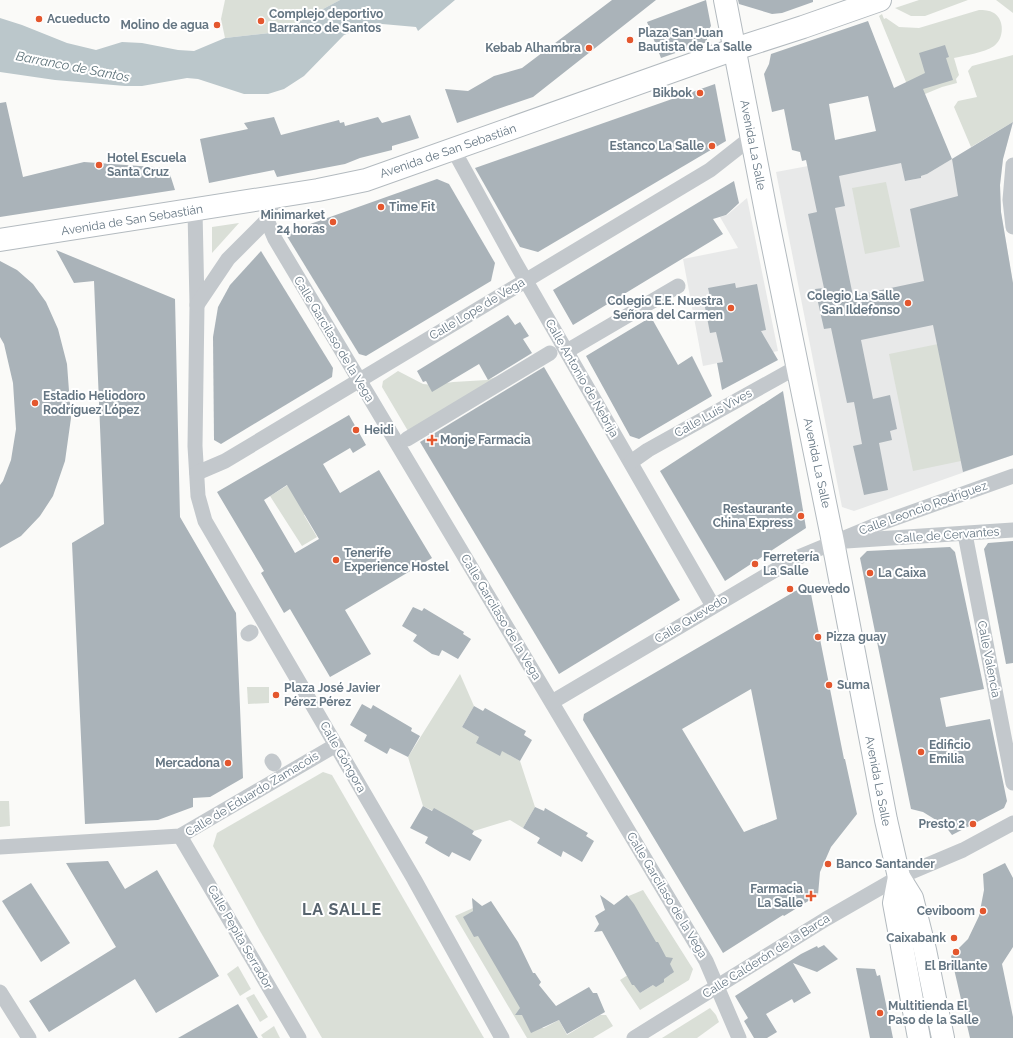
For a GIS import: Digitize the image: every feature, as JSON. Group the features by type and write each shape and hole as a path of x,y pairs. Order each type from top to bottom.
{"main road":[{"name":"Avenida La Salle","path":"726,0 797,367 833,542 884,813 899,877 912,898 925,950 943,1038"},
{"name":"Avenida de San Sebastián","path":"0,240 351,184 381,175 735,49 803,28 880,0"},
{"name":"Avenida La Salle","path":"899,877 894,903 919,1038"},
{"path":"899,877 902,902 929,1038"}],"street":[{"name":"Calle Lope de Vega","path":"196,473 225,461 710,170 752,137"},
{"name":"Calle Antonio de Nebrija","path":"453,149 525,280 713,606"},
{"path":"1012,219 1011,181 1013,165"},
{"path":"198,305 228,259 267,220 274,197"},
{"name":"Calle Góngora","path":"195,210 198,305 195,409 196,473 200,509 410,872 502,1038"},
{"name":"Calle Garcilaso de la Vega","path":"267,220 275,239 358,380 706,961 739,1038"},
{"path":"567,351 678,286"},
{"path":"407,439 550,353"},
{"name":"Calle Luís Vives","path":"631,462 648,450 797,367"},
{"name":"Calle Leoncio Rodríguez","path":"833,542 1013,476"},
{"name":"Calle de Cervantes","path":"833,542 1013,530"},
{"name":"Calle Valencia","path":"965,534 1013,783"},
{"name":"Calle Quevedo","path":"552,702 794,559 833,542"},
{"name":"Calle de Eduardo Zamacois","path":"0,846 180,836 336,745"},
{"name":"Calle Calderón de la Barca","path":"634,1038 826,919 899,877 963,850 1013,823"},
{"name":"Calle Pepita Serrador","path":"180,836 299,1038"},
{"path":"2,1000 29,1038"}],"shaded area":[{"name":"Complejo deportivo Barranco de Santos","path":"225,0 340,0 293,25 270,33 225,38 221,19"},
{"path":"919,0 968,0 925,16 911,16 895,8"},
{"path":"996,0 1013,0 1013,13"},
{"path":"979,10 990,11 998,16 1002,30 1000,39 990,48 975,54 954,58 959,75 956,79 957,83 925,94 906,82 879,16 882,14 884,19 886,18 899,27 919,28"},
{"path":"1013,55 1013,122 971,147 954,107 958,101 977,97 968,71 972,66"},
{"name":"Colegio La Salle San Ildefonso","path":"1013,122 1003,159 1000,185 1001,212 1013,283 1013,455 854,511 842,507 776,172 824,163 901,163 906,181 921,178 921,176 927,174"},
{"path":"886,182 900,247 865,254 852,188"},
{"name":"Colegio E.E. Nuestra Señora del Carmen","path":"747,198 778,351 703,366 683,259 738,248 720,217 727,215"},
{"path":"239,223 212,253 212,227"},
{"path":"938,344 961,461 913,471 889,354"},
{"path":"398,371 423,384 434,385 453,382 487,380 502,375 408,431 382,387 383,381"},
{"path":"288,485 318,507 304,515 317,537 302,546 270,496"},
{"path":"460,674 474,706 462,727 520,761 535,807 523,828 510,820 474,831 423,806 408,757"},
{"path":"247,687 269,687 269,703 248,704"},
{"path":"323,772 332,775 484,1038 322,1038 213,846 217,833"},
{"path":"0,801 9,801 10,826 0,827"},
{"path":"643,890 693,969 689,980 640,1010 620,980 631,973 640,993 671,974 624,898"},
{"path":"473,908 473,911 464,917 469,920 540,1028 544,1028 559,1020 567,1035 600,1015 606,1015 613,1026 593,1038 527,1038 455,916"},
{"path":"238,966 251,989 240,996 227,974"},
{"path":"254,994 268,1017 260,1022 246,998"},
{"path":"710,1008 716,1015 719,1022 697,1038 662,1038"},
{"path":"274,1026 280,1038 263,1038 261,1035"}],"water":[{"name":"Barranco de Santos","path":"340,0 455,0 418,31 416,27 371,23 363,28 344,35 304,76 284,89 268,94 244,94 198,79 187,78 142,86 125,86 55,80 0,72 0,18 67,43 96,50 122,42 142,43 178,50 194,51 225,38 270,33 293,25"}],"building":[{"path":"612,0 656,0 533,97 457,123 445,89 468,91 494,76 522,68"},
{"path":"706,0 711,26 707,32 707,42 661,58 647,22"},
{"path":"738,0 813,0 813,2 782,13 772,14 739,4"},
{"path":"868,21 894,88 925,73 919,53 945,45 949,57 946,58 953,80 923,89 952,159 1013,122 1003,159 1000,185 1001,212 1013,283 1013,455 963,472 933,325 861,340 873,399 890,395 897,429 890,431 892,440 879,443 888,490 864,495 853,446 862,444 854,402 847,403 831,328 824,329 815,289 824,288 808,214 817,212 806,160 802,161 800,152 792,150 784,109 772,112 764,74 769,64 771,54","holes":["868,96 876,131 835,140 829,104","952,159 958,196 910,209 924,281 853,296 835,208 845,206 839,176 901,163 905,181 921,178 921,176"]},
{"path":"715,84 726,141 538,252 520,247 475,168"},
{"name":"Hotel Escuela Santa Cruz","path":"6,102 23,177 84,162 168,168 175,190 0,217 0,103"},
{"path":"410,115 419,138 392,146 392,150 360,158 345,164 277,177 274,170 209,183 200,139 248,129 244,123 274,117 281,135 339,120 340,123 344,122 345,126 378,117 382,123"},
{"path":"437,179 449,184 495,263 491,281 366,356 359,354 285,233"},
{"path":"734,181 739,203 726,215 713,219 723,234 573,325 553,290"},
{"path":"56,250 175,299 180,517 236,613 243,778 210,797 193,798 193,807 158,820 85,824 72,543 104,524 94,281 74,283"},
{"path":"261,251 333,368 332,377 221,444 214,440 213,337 218,307 230,285"},
{"name":"Estadio Heliodoro Rodríguez López","path":"0,261 17,270 33,284 46,302 58,329 67,364 71,418 65,461 53,496 40,516 21,536 0,548 0,485 11,460 16,429 13,383 4,344 0,337"},
{"path":"735,283 736,288 757,284 766,330 761,331 778,360 722,390 717,363 723,362 716,332 710,333 704,302 711,301 708,288"},
{"path":"508,315 515,325 520,322 529,336 523,339 532,353 488,380 479,364 432,392 426,381 423,382 417,371"},
{"path":"651,317 678,365 692,356 712,396 639,439 630,436 586,356"},
{"path":"544,367 680,600 559,674 420,442"},
{"path":"783,391 806,528 725,581 660,471"},
{"path":"349,415 366,445 353,453 350,448 323,464 340,493 379,470 432,558 345,610 371,654 330,677 290,609 284,613 261,573 264,571 217,492","holes":["287,485 319,539 295,553 264,500"]},
{"path":"1013,541 1013,663 1006,664 984,549 988,543"},
{"path":"950,547 955,552 984,689 940,698 946,727 990,719 1007,801 1004,808 952,835 946,827 936,820 923,812 911,809 860,558 867,551"},
{"path":"804,586 810,589 844,759 857,814 831,847 820,872 818,895 723,953 583,720 584,714","holes":["751,689 777,819 744,832 682,729"]},
{"path":"413,607 422,611 424,608 464,632 463,634 471,639 458,659 442,650 439,656 432,654 413,641 417,635 402,626"},
{"path":"362,704 371,709 373,705 412,728 411,731 420,736 408,757 390,748 387,754 364,741 367,735 350,725"},
{"path":"474,706 483,711 485,708 526,731 524,735 532,740 520,761 502,751 500,756 476,743 479,737 462,727"},
{"path":"423,806 432,811 434,808 452,818 474,831 472,834 482,840 470,861 452,852 449,857 425,843 428,837 410,828"},
{"path":"535,807 544,811 545,808 588,833 586,836 594,841 582,862 563,851 561,857 537,843 540,838 523,828"},
{"path":"108,861 125,889 157,870 219,976 156,1013 135,979 49,1032 29,1001 116,947 66,863"},
{"path":"1005,863 1013,878 1013,947 1002,964 1013,1017 1013,1038 970,1038 951,956 968,939 979,916 984,890 983,874"},
{"path":"31,883 70,943 41,962 2,901"},
{"path":"600,895 614,905 627,895 634,904 666,957 673,958 670,964 674,972 664,979 664,982 656,987 653,985 640,993 634,985 632,985 602,931 594,932 599,924 595,916 605,910"},
{"path":"472,898 482,906 491,901 518,942 533,973 535,973 541,982 539,985 556,1006 589,987 593,993 597,993 605,1012 567,1034 559,1020 531,1033 522,1015 515,1015 520,1008 478,936 474,937 463,917 473,911"},
{"path":"824,945 838,959 817,972 793,963 811,993 794,1003 792,999 766,1014 777,1032 767,1038 754,1038 744,1021 748,1018 735,996 801,954 817,946 818,948"},
{"path":"856,968 875,969 877,976 880,975 893,1038 870,1038"},
{"path":"238,1004 258,1038 178,1038"}],"place":[{"name":"Acueducto","path":"39,19"},
{"name":"Complejo deportivo Barranco de Santos","path":"261,21"},
{"name":"Molino de agua","path":"217,25"},
{"name":"Plaza San Juan Bautista de La Salle","path":"630,40"},
{"name":"Kebab Alhambra","path":"589,48"},
{"name":"Bikbok","path":"700,93"},
{"name":"Estanco La Salle","path":"712,146"},
{"name":"Hotel Escuela Santa Cruz","path":"99,165"},
{"name":"Time Fit","path":"381,207"},
{"name":"Minimarket 24 horas","path":"333,222"},
{"name":"Colegio La Salle San Ildefonso","path":"908,303"},
{"name":"Colegio E.E. Nuestra Señora del Carmen","path":"731,308"},
{"name":"Estadio Heliodoro Rodríguez López","path":"35,403"},
{"name":"Heidi","path":"356,430"},
{"name":"Monje Farmacia","path":"432,440"},
{"name":"Restaurante China Express","path":"801,516"},
{"name":"Tenerife Experience Hostel","path":"336,560"},
{"name":"Ferretería La Salle","path":"755,564"},
{"name":"La Caixa","path":"870,573"},
{"name":"Quevedo","path":"790,589"},
{"name":"Pizza guay","path":"818,637"},
{"name":"Suma","path":"829,685"},
{"name":"Plaza José Javier Pérez Pérez","path":"276,695"},
{"name":"Edificio Emilia","path":"921,752"},
{"name":"Mercadona","path":"228,763"},
{"name":"Presto 2","path":"973,824"},
{"name":"Banco Santander","path":"828,864"},
{"name":"Farmacia La Salle","path":"811,896"},
{"name":"Ceviboom","path":"983,911"},
{"name":"Caixabank","path":"954,938"},
{"name":"El Brillante","path":"956,952"},
{"name":"Multitienda El Paso de la Salle","path":"880,1013"}],"district":[{"name":"LA SALLE","path":"342,909"}]}
